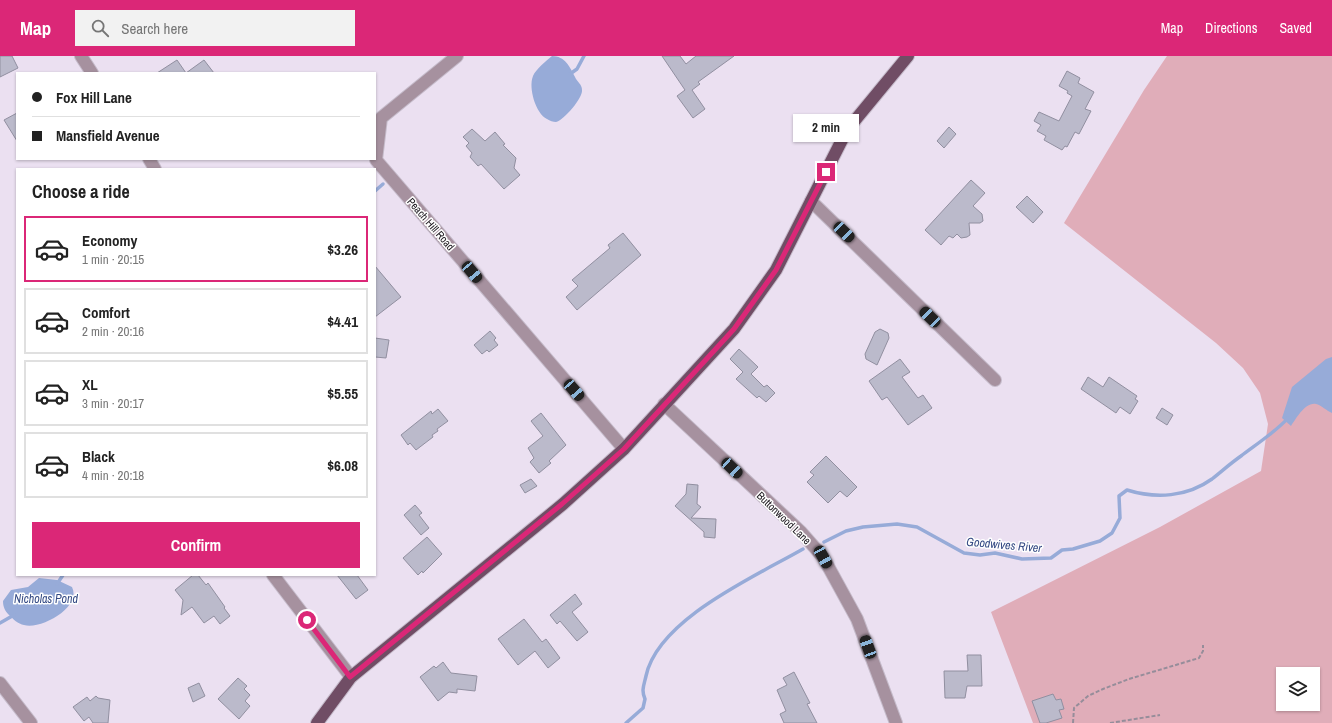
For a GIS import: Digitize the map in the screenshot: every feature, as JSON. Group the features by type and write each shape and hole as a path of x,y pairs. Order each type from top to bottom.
{"main road":[{"path":"317,723 350,677 562,504 624,449 734,329 776,270 847,130 908,56"}],"street":[{"path":"81,56 91,72"},
{"name":"Peach Hill Road","path":"457,56 381,118 376,160 624,449"},
{"path":"811,201 995,380"},
{"name":"Buttonwood Lane","path":"664,404 801,532 823,557 857,619 896,723"},
{"path":"274,576 350,677"},
{"path":"0,683 31,723"}],"path":[{"path":"1072,723 1074,708 1088,696 1129,679 1199,658 1203,651 1203,645"},
{"path":"1110,723 1160,715"}],"shaded area":[{"path":"1167,56 1332,56 1332,723 1033,723 991,612 1160,527 1261,471 1268,424 1260,393 1243,368 1216,343 1064,223 1144,90"}],"water":[{"path":"552,56 557,56 564,60 582,88 579,98 572,108 564,117 556,122 548,120 539,112 532,94 532,81 534,73"},
{"path":"1332,357 1332,413 1316,404 1312,404 1301,412 1291,426 1282,418 1292,387 1326,359"},
{"name":"Nicholas Pond","path":"39,578 57,580 72,587 74,595 66,609 58,615 40,624 31,626 22,624 16,621 5,610 3,601 11,590 28,587"}],"building":[{"path":"0,56 12,56 18,68 0,77"},
{"path":"662,56 680,56 686,64 696,56 734,56 698,82 700,84 692,90 705,109 693,118 677,96 685,90"},
{"path":"177,60 185,72 159,72"},
{"path":"204,60 213,72 187,72"},
{"path":"1067,71 1080,78 1078,83 1094,92 1085,109 1091,111 1079,134 1075,132 1067,147 1065,146 1062,150 1044,140 1046,136 1037,131 1041,125 1034,121 1039,112 1059,121 1072,96 1067,93 1068,91 1059,86"},
{"path":"16,114 16,139 4,120"},
{"path":"949,127 956,134 944,148 937,141"},
{"path":"472,129 485,141 495,132 505,144 503,145 516,158 514,168 520,175 504,189 481,164 478,166 470,157 472,153 466,146 469,143 463,137"},
{"path":"971,180 985,193 973,206 982,214 983,221 980,223 969,223 970,235 967,237 961,238 957,234 953,238 949,236 941,245 925,230"},
{"path":"1027,196 1043,212 1033,223 1016,207"},
{"path":"623,233 641,255 577,310 566,297 578,286 572,280 610,248 608,245"},
{"path":"376,267 401,297 376,316"},
{"path":"880,329 888,333 889,338 877,365 866,359 865,354 875,332"},
{"path":"490,331 496,338 494,340 498,345 489,352 487,350 482,354 474,345"},
{"path":"376,338 389,340 386,358 376,357"},
{"path":"739,349 758,367 751,374 764,387 767,385 775,393 766,402 759,396 757,398 736,379 743,372 730,359"},
{"path":"900,359 910,372 902,377 918,398 923,395 932,408 908,425 887,397 882,400 869,381"},
{"path":"1088,377 1103,387 1109,377 1137,396 1135,399 1138,401 1130,414 1120,407 1116,413 1081,389"},
{"path":"1162,408 1173,415 1167,425 1156,418"},
{"path":"438,409 448,421 437,429 438,431 432,435 433,437 416,450 410,443 408,445 401,435 431,411 432,414"},
{"path":"541,413 566,445 549,461 551,463 539,473 530,462 534,458 528,448 543,436 531,421"},
{"path":"826,456 857,487 847,497 840,491 828,503 807,482 814,475 810,472"},
{"path":"531,479 537,486 525,493 520,485"},
{"path":"687,484 698,485 697,504 701,507 691,518 716,519 715,538 704,537 704,532 675,506 686,494"},
{"path":"415,505 422,513 419,515 429,528 421,535 404,515"},
{"path":"427,537 442,554 423,573 422,571 418,575 403,558"},
{"path":"192,576 199,576 206,585 208,583 230,616 220,624 214,616 204,623 192,607 181,615 183,600 175,590"},
{"path":"338,576 358,576 368,590 356,599"},
{"path":"575,594 582,604 572,612 588,632 577,641 560,621 557,624 550,615"},
{"path":"524,619 542,642 546,639 560,658 548,668 535,651 518,665 498,639"},
{"path":"967,655 981,655 982,686 967,686 965,698 945,698 944,671 968,671"},
{"path":"443,662 451,673 477,676 475,691 457,689 457,693 449,692 438,701 420,677 434,666 436,668"},
{"path":"794,672 810,703 807,704 817,723 784,723 780,714 786,711 777,690 787,685 783,678"},
{"path":"238,678 247,686 244,689 250,695 245,701 250,706 239,719 218,699"},
{"path":"199,683 205,696 193,702 188,688"},
{"path":"1053,694 1056,700 1061,699 1064,709 1059,710 1062,718 1046,723 1040,723 1032,701"},
{"path":"96,696 98,698 110,700 108,723 93,723 89,717 84,721 73,707 87,697 90,701"}],"waterway":[{"path":"570,74 577,69 584,56"},
{"path":"376,190 383,184"},
{"name":"Goodwives River","path":"824,542 846,531 863,527 897,524 917,527 964,553 980,555 995,553 1022,559 1051,558 1062,550 1073,549 1100,541 1112,533 1120,518 1119,496 1127,490 1149,495 1171,495 1192,490 1212,479 1272,433 1288,418"},
{"name":"Goodwives River","path":"626,723 643,708 645,699 643,688 646,676 654,655 669,636 711,601 803,549"},
{"path":"57,584 62,576"},
{"path":"0,623 14,615"}],"route":[{"path":"307,620 350,677 562,504 624,449 734,329 776,270 826,172"}]}
